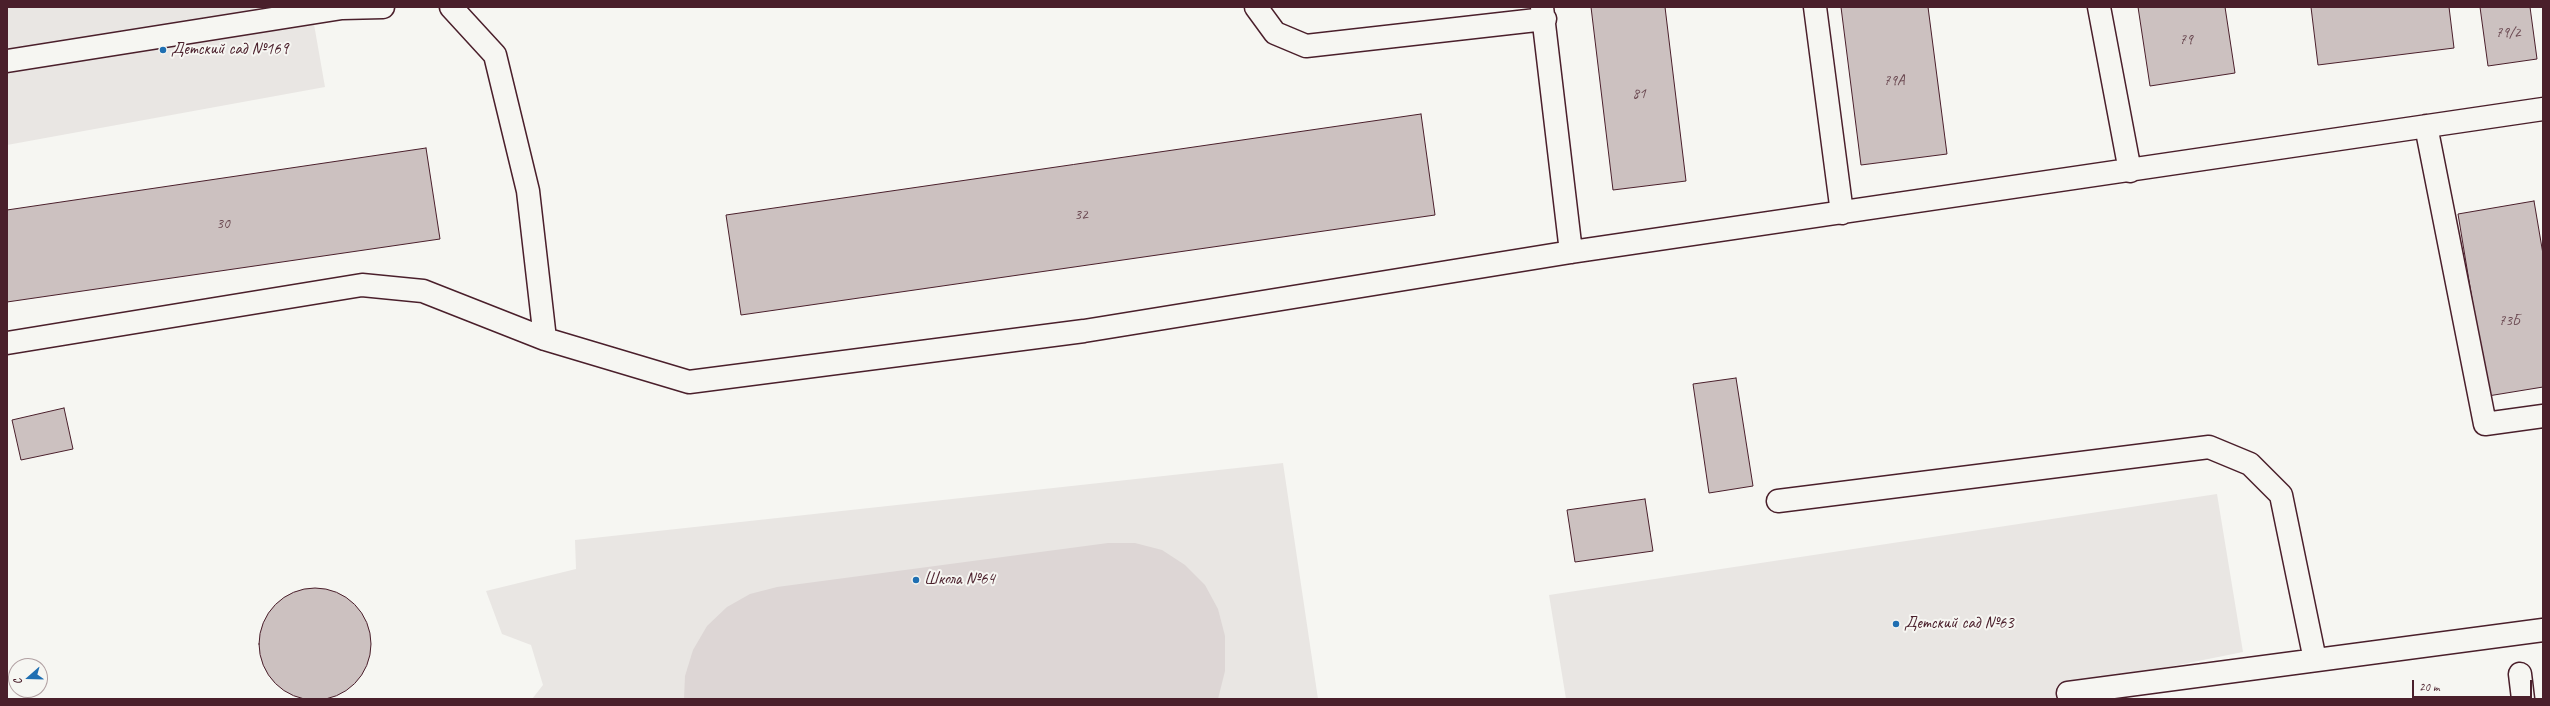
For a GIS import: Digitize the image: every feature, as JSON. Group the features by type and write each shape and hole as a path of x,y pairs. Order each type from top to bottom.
{"lane":[{"path":"7,61 341,8 383,7"},
{"path":"451,7 495,55 528,192 545,339"},
{"path":"1256,7 1275,33 1306,46 1544,13 1571,252"},
{"path":"1815,7 1842,213"},
{"path":"2099,7 2130,170"},
{"path":"7,343 362,285 423,291 545,339 689,382 1084,331 1571,252 2543,109"},
{"path":"2426,126 2485,424 2543,416"},
{"path":"1778,501 2209,447 2250,464 2281,495 2314,660"},
{"path":"2068,693 2543,630"},
{"path":"2520,674 2523,699"}],"shaded area":[{"name":"Детский сад №169","path":"7,7 311,7 325,87 7,145"},
{"name":"Школа №64","path":"1283,463 1318,699 532,699 543,685 531,645 502,634 486,591 576,569 575,540"},
{"name":"Детский сад №63","path":"2217,494 2243,652 2068,687 2069,699 1566,699 1549,595"},
{"path":"1108,543 1135,543 1162,550 1185,565 1205,585 1218,609 1225,636 1225,671 1218,699 684,699 685,676 693,650 707,626 727,607 750,594 777,587"}],"building":[{"path":"1591,7 1665,7 1686,181 1613,190"},
{"path":"1841,7 1928,7 1947,154 1861,165"},
{"path":"2138,7 2225,7 2235,73 2150,86"},
{"path":"2311,7 2449,7 2454,48 2318,65"},
{"path":"2480,7 2530,7 2537,59 2488,66"},
{"path":"1421,114 1435,215 741,315 726,215"},
{"path":"426,148 440,239 7,302 7,210"},
{"path":"2534,201 2543,254 2543,387 2488,396 2458,214"},
{"path":"1736,378 1753,486 1709,493 1693,384"},
{"path":"64,408 73,449 21,460 12,420"},
{"path":"1645,499 1653,551 1575,562 1567,510"},
{"path":"315,588 326,589 336,593 346,598 354,605 361,613 366,623 370,633 370,655 366,665 361,675 354,683 346,690 336,695 326,699 315,700 304,699 294,695 284,690 276,683 269,675 264,665 260,655 259,644 260,633 264,623 269,613 276,605 284,598 294,593 304,589"}],"place":[{"name":"Детский сад №169","path":"163,50"},
{"name":"Школа №64","path":"916,580"},
{"name":"Детский сад №63","path":"1896,624"}]}
